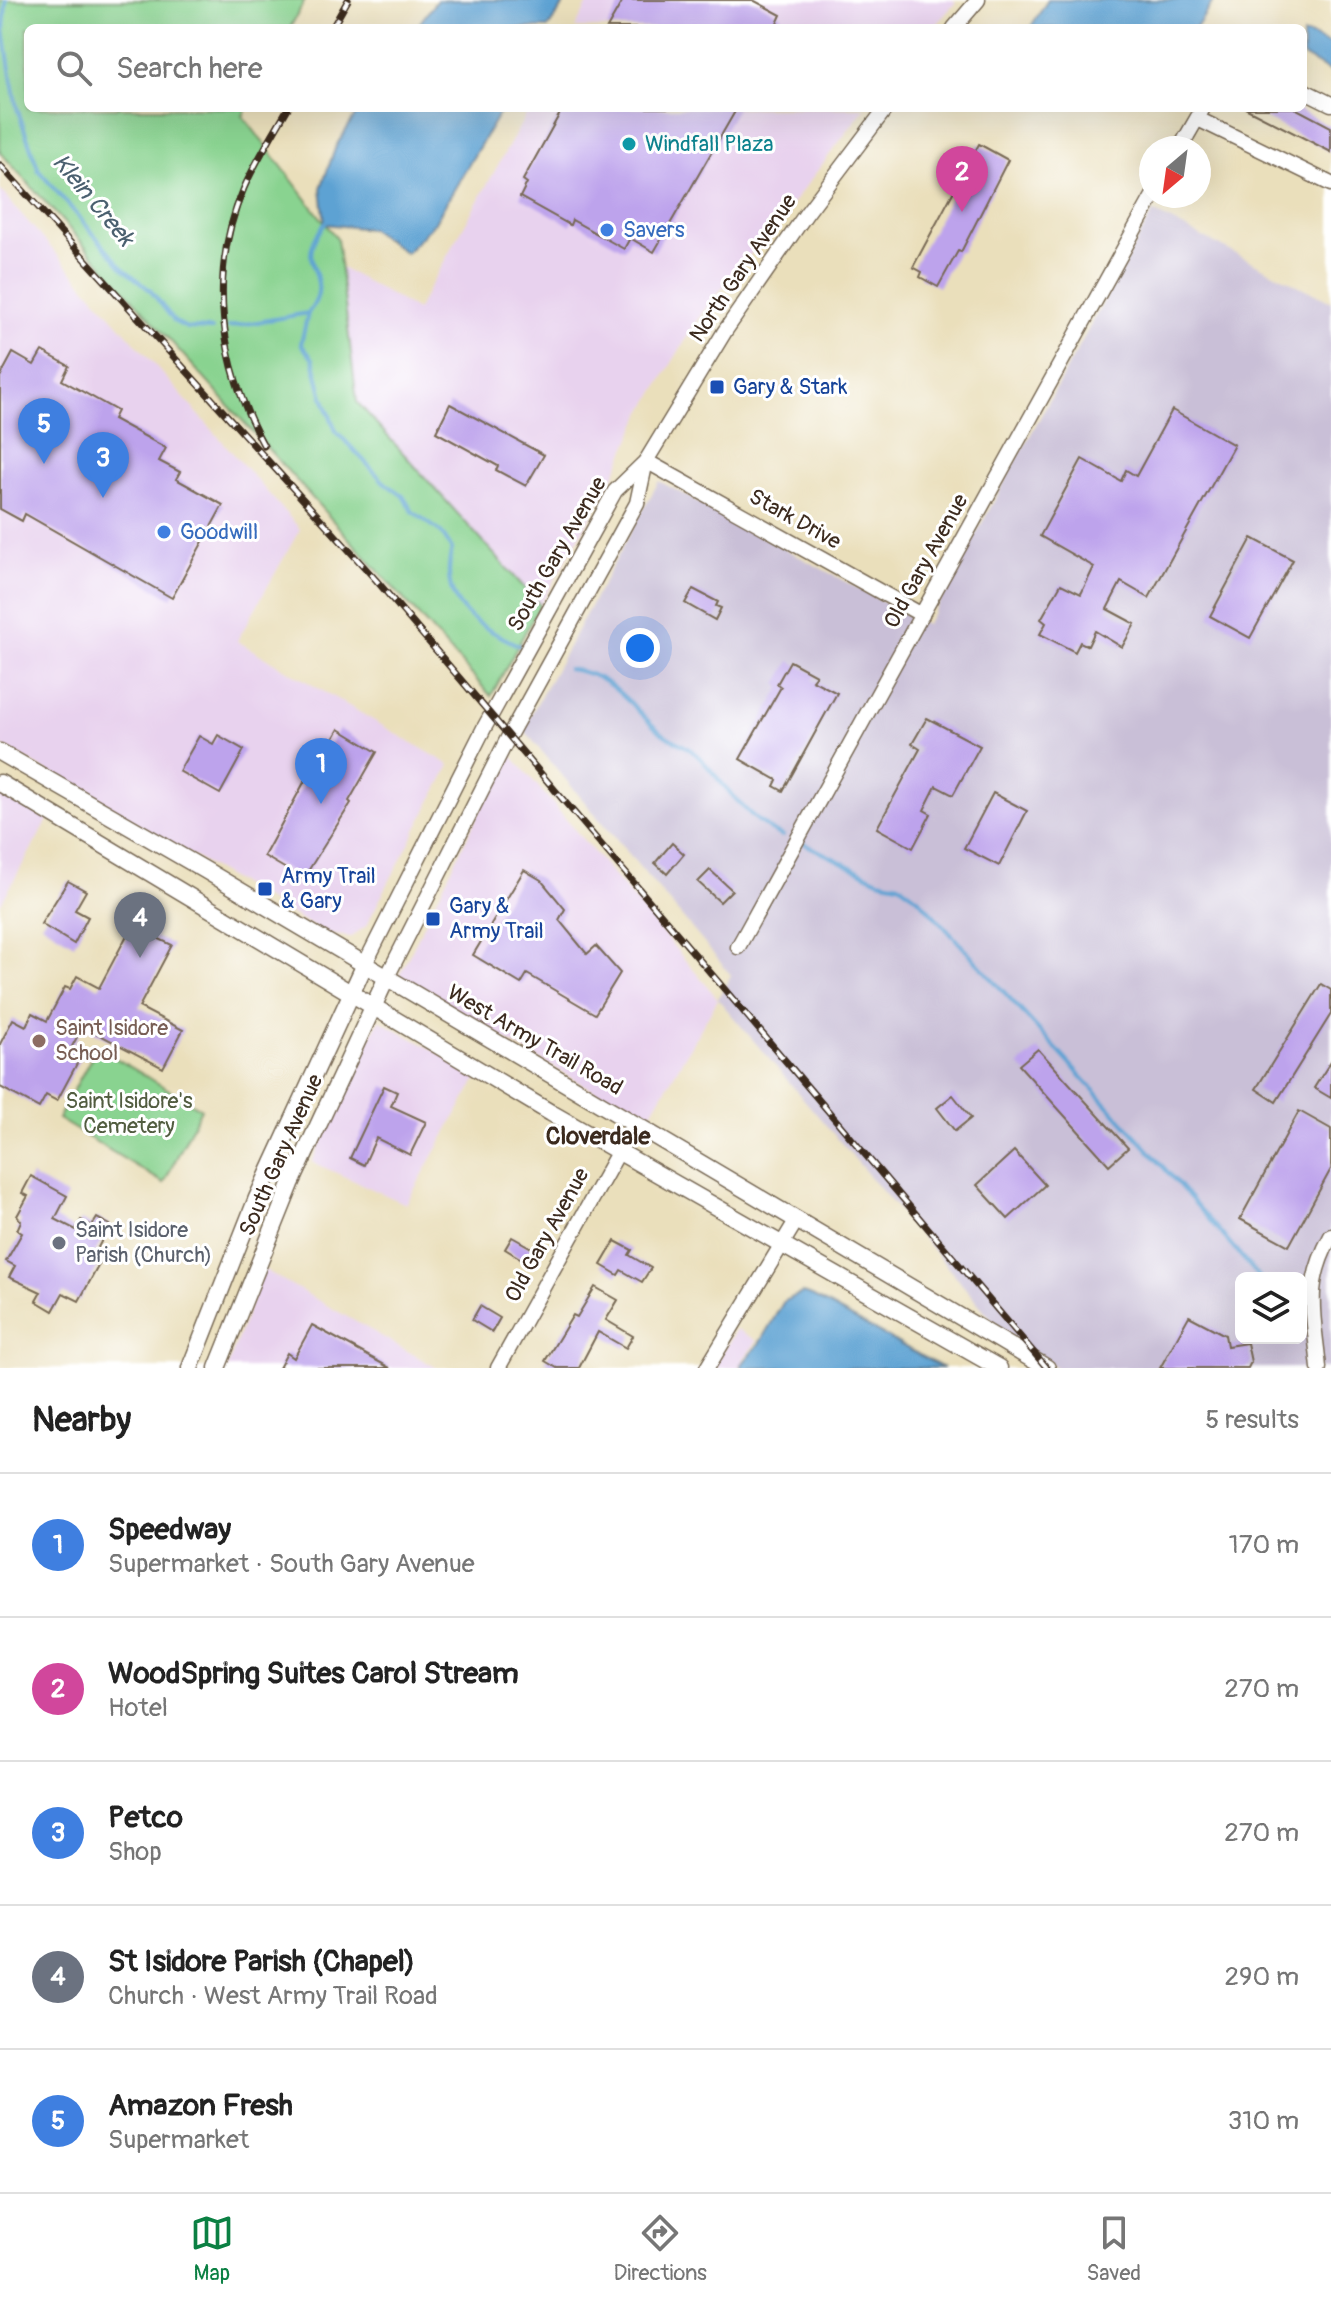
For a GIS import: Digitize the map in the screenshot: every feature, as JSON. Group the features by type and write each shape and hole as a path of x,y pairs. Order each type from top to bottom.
{"main road":[{"name":"West Army Trail Road","path":"0,752 1047,1368"},
{"path":"0,783 349,994 999,1368"},
{"name":"South Gary Avenue","path":"190,1368 239,1240 365,964"},
{"name":"South Gary Avenue","path":"217,1368 285,1198 387,977"}],"street":[{"path":"957,24 978,0"},
{"path":"1307,92 1331,104"},
{"name":"North Gary Avenue","path":"646,461 725,331 806,214 883,112"},
{"path":"1187,136 1200,113 1331,184"},
{"name":"Old Gary Avenue","path":"738,947 1146,208"},
{"name":"Stark Drive","path":"646,461 922,615"},
{"name":"South Gary Avenue","path":"365,964 484,728 615,491 646,461"},
{"name":"South Gary Avenue","path":"387,977 510,734 637,503 646,461"},
{"name":"Old Gary Avenue","path":"498,1368 634,1124"},
{"path":"707,1368 796,1221"},
{"path":"1319,1368 1311,1296 1314,1276 1331,1236"}],"shaded area":[{"path":"590,0 956,2 937,24 577,24"},
{"path":"528,112 862,112 692,329 640,417 613,478 540,605 357,401 340,267 417,310"},
{"path":"0,190 300,529 237,641 450,765 366,926 351,937 326,934 0,744"},
{"path":"1153,212 1331,302 1331,1368 1057,1368 1008,1338 718,999 731,975 523,729 659,481 926,625"},
{"path":"509,752 718,999 647,1121 398,978"},
{"path":"0,789 49,818 0,905"},
{"path":"379,1020 479,1075 406,1204 312,1162"},
{"path":"263,1269 437,1368 227,1368"},
{"path":"737,1329 757,1341 739,1365 740,1368 713,1368"}],"green space":[{"path":"0,0 305,0 292,24 24,24 24,112 245,112 243,116 337,239 357,402 540,605 491,696 0,152"},
{"name":"Saint Isidore's Cemetery","path":"97,1047 201,1109 164,1183 58,1119"}],"water":[{"path":"437,0 564,0 551,24 419,24"},
{"path":"1048,0 1214,0 1199,24 1033,24"},
{"path":"1307,35 1331,44 1331,72 1307,58"},
{"path":"357,112 500,112 435,222 406,253 370,229 325,224 321,188 336,146"},
{"path":"802,1293 943,1368 742,1368 784,1301"}],"building":[{"path":"623,0 753,0 781,15 777,24 609,24"},
{"name":"Windfall Plaza","path":"561,112 735,112 654,252 630,238 624,249 572,220 570,225 520,197 527,183 523,180"},
{"path":"1253,112 1303,112 1331,127 1331,152"},
{"path":"979,144 1008,160 961,252 958,251 938,287 920,277 922,272 913,267"},
{"path":"42,351 69,366 62,380 117,411 113,419 166,448 159,461 180,472 176,479 223,505 172,598 25,514 22,521 0,509 0,377 13,353 34,365"},
{"path":"450,404 544,455 526,486 496,470 498,466 436,432"},
{"path":"1172,410 1234,445 1149,598 1121,582 1107,609 1135,624 1122,647 1095,631 1088,646 1080,642 1075,652 1040,634 1046,623 1041,619 1061,584 1081,594 1094,567 1040,536 1082,459 1121,481 1126,470 1136,476"},
{"path":"1252,538 1293,560 1250,638 1210,616"},
{"path":"693,589 718,602 716,606 721,608 715,620 685,603"},
{"path":"790,661 816,675 812,680 837,693 783,791 774,786 777,780 740,759 781,687 777,684"},
{"path":"927,718 980,746 953,795 936,786 924,810 931,814 913,848 877,828 920,749 912,744"},
{"path":"339,729 377,752 349,801 351,803 303,879 264,856 307,777 310,779"},
{"path":"218,735 244,750 220,794 179,771 199,736 213,744"},
{"path":"993,793 1027,811 999,866 964,848"},
{"path":"672,843 684,854 667,874 655,863"},
{"path":"524,870 541,880 565,909 559,920 587,954 596,946 620,973 595,1014 527,974 521,984 473,955"},
{"path":"710,870 732,890 720,902 698,882"},
{"path":"68,881 86,891 75,910 88,917 74,944 41,924"},
{"path":"135,920 158,931 155,937 172,945 139,1007 183,1030 163,1068 83,1026 70,1050 81,1056 57,1101 46,1095 39,1108 0,1087 0,1044 13,1019 26,1026 32,1013 47,1021 65,987 70,989 77,976 99,988"},
{"path":"1321,984 1331,990 1331,1014 1276,1102 1256,1089"},
{"path":"1038,1049 1128,1148 1109,1165 1019,1065"},
{"path":"1331,1061 1331,1098 1314,1088"},
{"path":"384,1086 397,1092 391,1106 426,1122 410,1155 376,1138 364,1165 350,1158"},
{"path":"953,1095 971,1118 955,1131 937,1108"},
{"path":"1299,1111 1331,1129 1331,1169 1289,1246 1240,1219"},
{"path":"1014,1151 1045,1185 1008,1219 977,1185"},
{"name":"Saint Isidore Parish (Church)","path":"31,1176 67,1196 55,1219 76,1230 81,1220 92,1226 97,1218 110,1225 95,1253 101,1256 101,1261 79,1301 63,1293 53,1311 36,1301 41,1292 9,1277 15,1266 6,1261 22,1233 17,1230 21,1221 17,1216 28,1196 22,1193"},
{"path":"512,1237 535,1250 528,1263 505,1249"},
{"path":"615,1241 632,1250 629,1255 651,1268 642,1282 621,1270 618,1275 601,1265"},
{"path":"595,1287 618,1300 606,1320 633,1336 626,1348 598,1332 579,1368 557,1368 545,1361 573,1315 577,1317"},
{"path":"480,1306 500,1318 492,1332 472,1320"},
{"path":"1189,1316 1225,1335 1227,1346 1247,1344 1251,1362 1248,1368 1160,1368"},
{"path":"312,1325 390,1368 279,1368 287,1353 294,1358"}],"waterway":[{"name":"Klein Creek","path":"6,0 4,30 17,108 39,171 124,269 150,290 175,322 187,328 212,329"},
{"name":"Klein Creek","path":"229,327 308,313 318,293 311,253 315,238 327,221"},
{"path":"308,313 301,344 313,359 336,431 384,482 403,496 412,511 441,532 452,549 450,586 464,612 490,631 522,647"},
{"path":"568,669 608,683 658,730 697,755 750,814 783,836"},
{"path":"805,844 878,880 899,884 918,898 1145,1146 1255,1272"}],"railway":[{"path":"334,24 348,0"},
{"path":"264,446 237,384 229,352 222,286 232,220 244,188 286,112"},
{"path":"0,165 376,580 1047,1368"}],"place":[{"name":"Windfall Plaza","path":"629,144"},
{"name":"WoodSpring Suites Carol Stream","path":"962,212"},
{"name":"Savers","path":"607,230"},
{"name":"Gary & Stark","path":"717,387"},
{"name":"Amazon Fresh","path":"44,464"},
{"name":"Petco","path":"103,498"},
{"name":"Goodwill","path":"164,532"},
{"name":"Speedway","path":"321,804"},
{"name":"Army Trail & Gary","path":"265,889"},
{"name":"Gary & Army Trail","path":"433,919"},
{"name":"St Isidore Parish (Chapel)","path":"140,958"},
{"name":"Saint Isidore School","path":"39,1041"},
{"name":"Saint Isidore Parish (Church)","path":"59,1243"}],"district":[{"name":"Cloverdale","path":"598,1136"}]}
